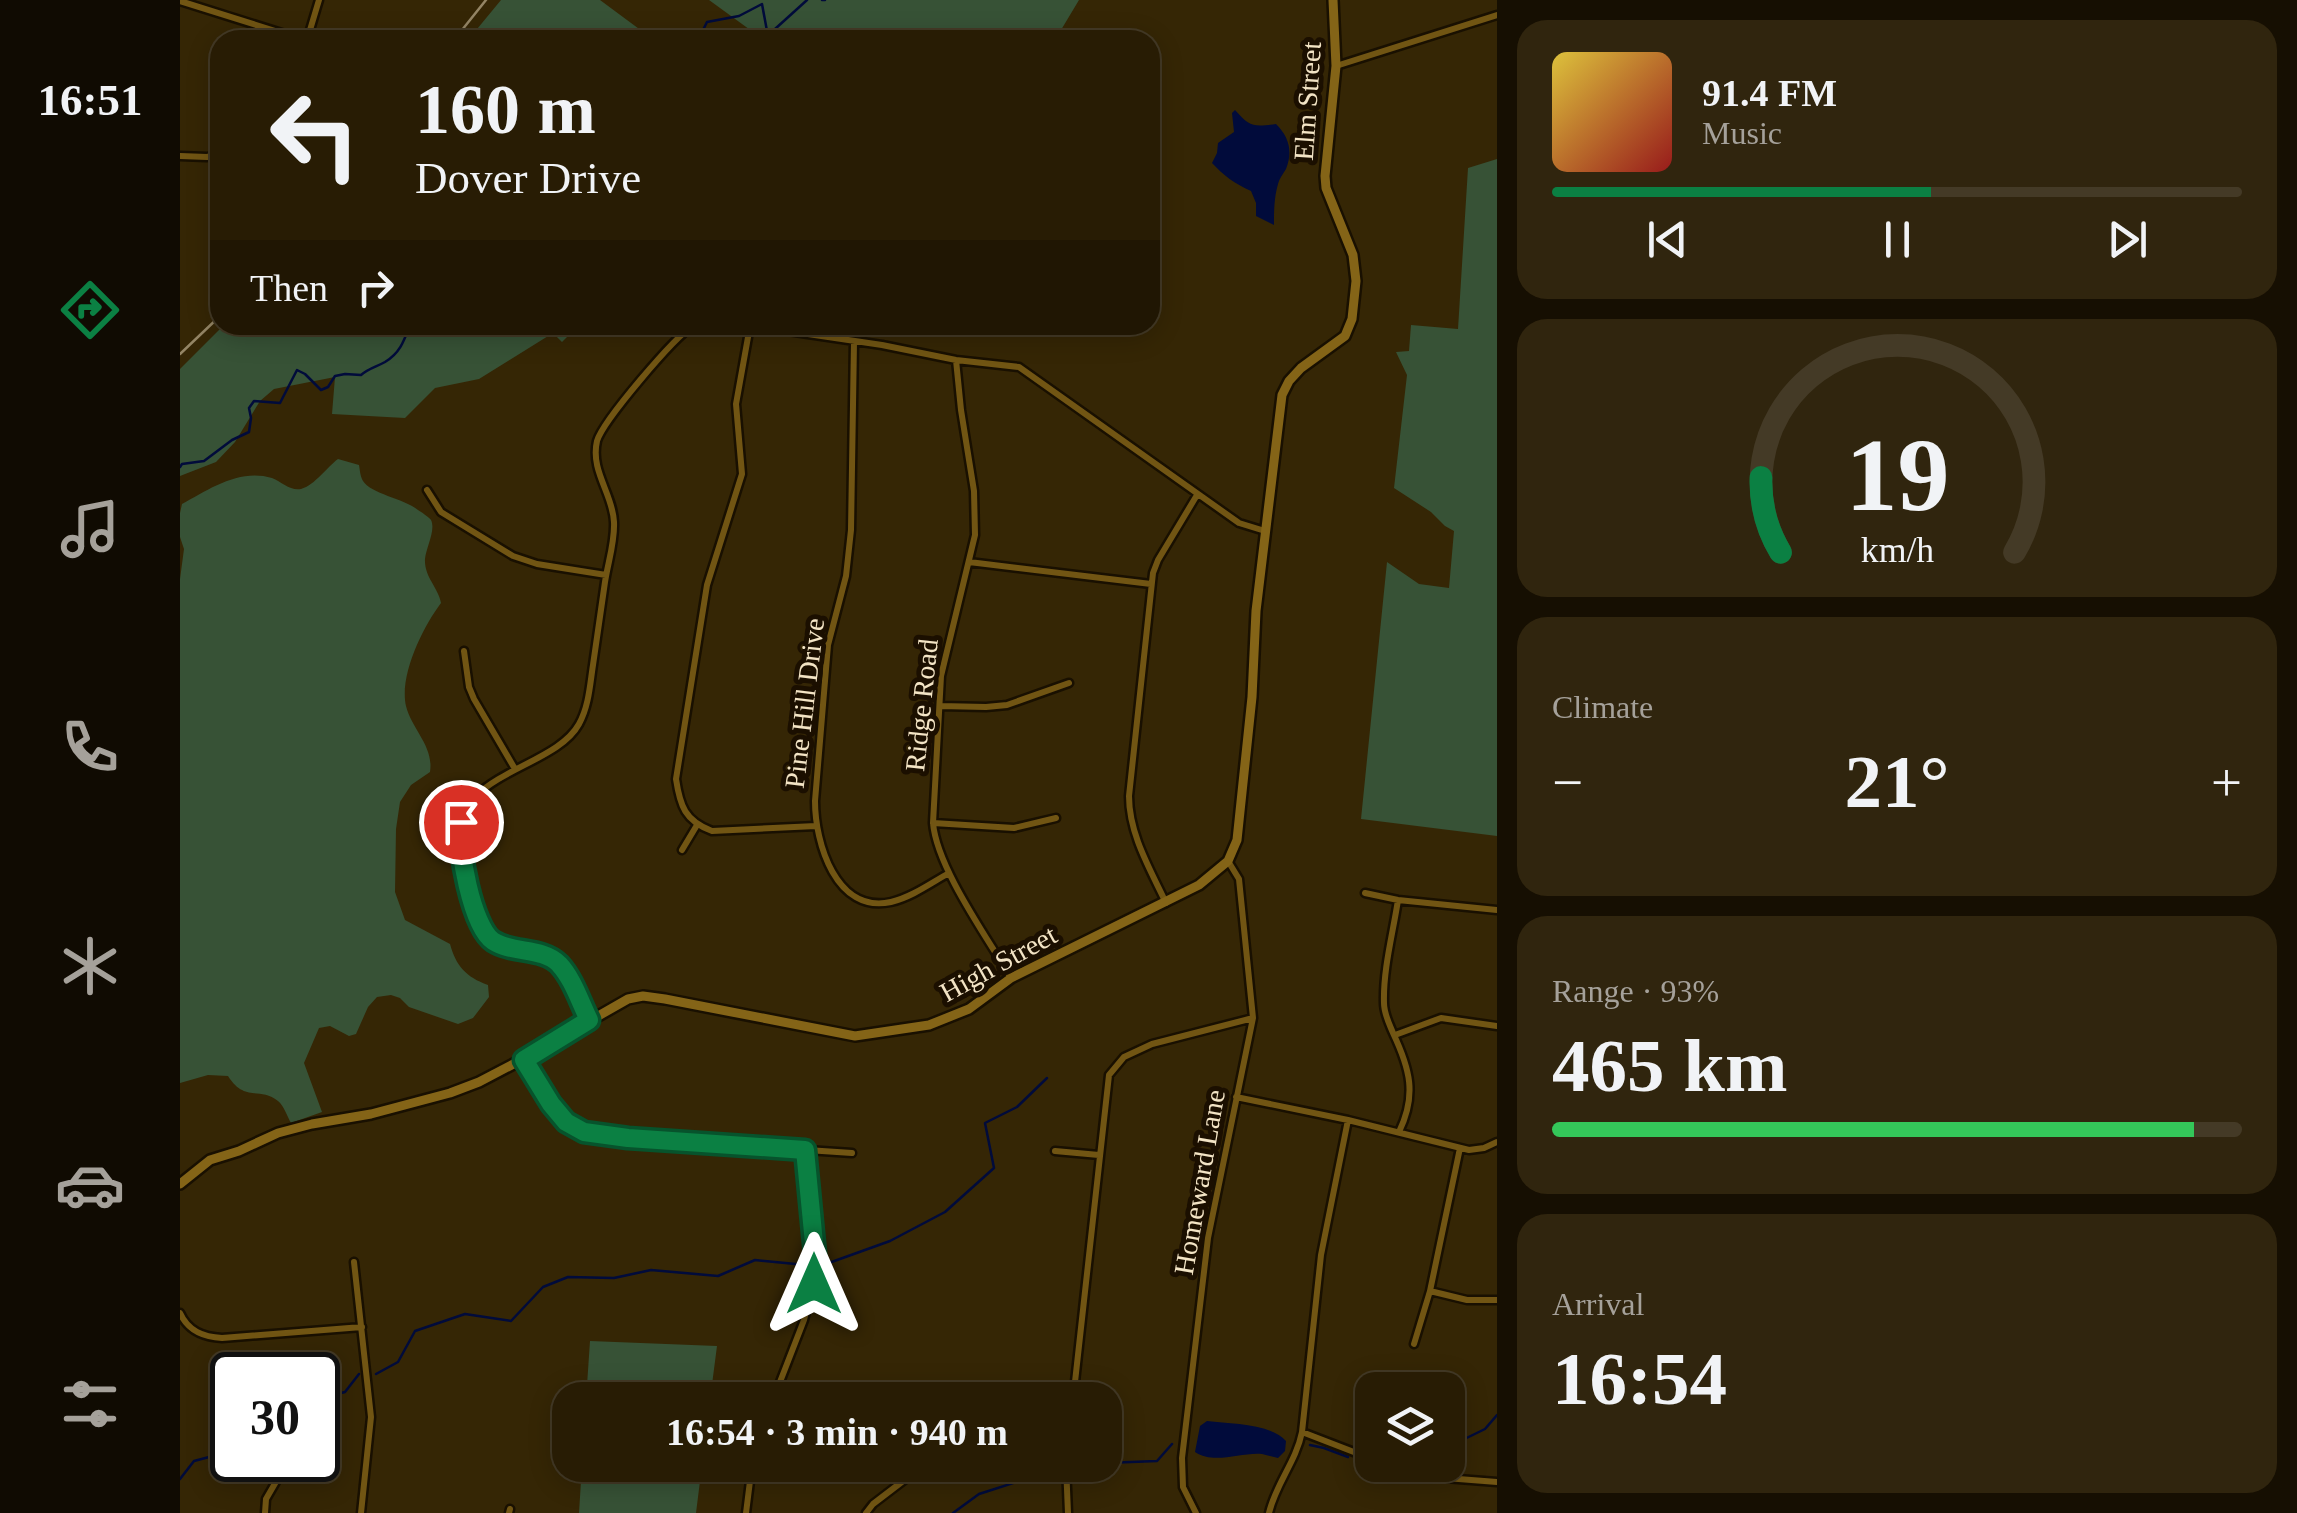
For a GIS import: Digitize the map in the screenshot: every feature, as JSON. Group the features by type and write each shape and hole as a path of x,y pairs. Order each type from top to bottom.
{"street":[{"path":"308,30 319,0"},
{"name":"Elm Street","path":"1265,531 1282,396 1289,381 1344,336 1352,320 1356,281 1353,255 1326,188 1325,176 1336,66 1333,0"},
{"path":"180,2 272,30"},
{"path":"1336,66 1497,15"},
{"path":"180,156 210,156"},
{"path":"589,1020 558,962 504,946 485,933 478,920 460,848 461,822 473,799 562,742 579,724 588,693 614,535 612,504 596,463 598,442 608,421 680,335"},
{"path":"746,335 736,404 742,474 707,585 676,778 682,810 697,825 712,831 816,826"},
{"path":"810,335 1019,367 1240,524 1265,531 1237,840 1228,861"},
{"name":"Pine Hill Drive","path":"854,342 851,530 846,576 828,645 816,826 834,876 864,900 888,903 949,873"},
{"name":"Ridge Road","path":"956,360 976,513 970,562 942,676 934,842 1012,978"},
{"path":"427,490 441,512 513,556 537,564 606,575"},
{"path":"1166,903 1129,810 1151,584 1158,560 1197,494"},
{"path":"970,562 1151,584"},
{"path":"464,651 474,699 515,769"},
{"path":"940,706 1008,705 1069,683"},
{"path":"933,823 1014,828 1056,818"},
{"path":"682,850 697,825"},
{"name":"High Street","path":"180,1184 210,1160 239,1152 278,1132 371,1114 479,1082 628,999 642,996 835,1033 870,1034 929,1025 969,1009 1012,978 1199,885 1228,861"},
{"name":"Homeward Lane","path":"1196,1513 1184,1487 1182,1458 1208,1238 1253,1018 1240,879 1228,861"},
{"path":"1365,892 1398,900 1497,910"},
{"path":"1398,900 1384,1002 1411,1086 1407,1112 1398,1132"},
{"path":"1075,1382 1109,1076 1124,1057 1152,1044 1253,1018"},
{"path":"1394,1036 1441,1018 1497,1026"},
{"path":"524,1060 558,1113 584,1132 852,1153"},
{"path":"1236,1097 1460,1148 1476,1149 1497,1142"},
{"path":"1270,1513 1274,1494 1295,1458 1302,1432 1322,1256 1348,1120"},
{"path":"1414,1344 1430,1292 1460,1148"},
{"path":"780,1382 804,1320 816,1264 805,1150"},
{"path":"1055,1151 1099,1155"},
{"path":"354,1262 371,1417 361,1513"},
{"path":"1430,1292 1467,1300 1497,1300"},
{"path":"180,1313 189,1328 206,1337 362,1326"},
{"path":"1302,1432 1355,1452"},
{"path":"1465,1480 1497,1482"},
{"path":"265,1513 266,1499 275,1482"},
{"path":"746,1513 750,1482"},
{"path":"866,1513 901,1482"},
{"path":"1067,1482 1068,1513"}],"green space":[{"path":"501,0 600,0 640,30 476,30"},
{"path":"709,0 1079,0 1061,30 750,30"},
{"path":"1497,159 1497,836 1361,819 1387,562 1419,584 1449,588 1454,531 1394,488 1407,375 1396,352 1409,351 1411,325 1458,329 1468,168"},
{"path":"214,335 550,335 479,379 435,388 405,418 332,414 335,377 274,389 260,401 235,442 216,462 180,476 180,369"},
{"path":"338,459 359,465 367,485 412,506 431,520 425,565 441,603 414,652 405,694 409,715 429,754 430,772 411,785 400,802 395,892 405,920 450,944 463,970 488,985 489,997 473,1018 458,1024 409,1007 391,995 377,997 368,1007 356,1034 349,1036 330,1026 319,1028 304,1063 322,1112 291,1123 278,1101 240,1089 228,1076 208,1075 180,1083 180,579 184,549 180,513 182,504 237,478 272,478 301,489"},
{"path":"590,1341 717,1346 712,1382 587,1382"},
{"path":"581,1482 700,1482 696,1513 579,1513"}],"shaded area":[{"path":"1235,110 1252,124 1276,124 1287,139 1289,156 1277,189 1274,225 1256,216 1251,191 1212,163 1218,143 1234,132"},
{"path":"1207,1421 1270,1431 1286,1441 1285,1451 1278,1458 1262,1454 1202,1456 1195,1452 1200,1426"}],"waterway":[{"path":"771,30 807,0"},
{"path":"703,30 707,22 739,16 762,4 767,30"},
{"path":"180,467 204,461 249,432 249,408 254,401 280,403 297,370 321,390 335,376 361,375 385,362 406,335"},
{"path":"826,1264 890,1241 945,1212 994,1168 985,1123 1017,1107 1047,1078"},
{"path":"376,1374 398,1362 415,1331 465,1314 511,1321 543,1287 568,1277 614,1278 651,1270 718,1276 755,1260 806,1265"},
{"path":"340,1393 359,1374"},
{"path":"1465,1439 1485,1429 1497,1415"},
{"path":"1122,1462 1157,1461 1172,1444"},
{"path":"1310,1445 1348,1457"},
{"path":"180,1479 194,1461 210,1457"},
{"path":"953,1513 979,1494 1016,1482"}],"railway":[{"path":"462,30 486,0"},
{"path":"180,354 210,326"}],"route":[{"path":"461,822 460,848 478,920 485,933 504,946 558,962 589,1020 524,1060 551,1104 566,1122 584,1132 805,1150 816,1264 814,1284"}]}
